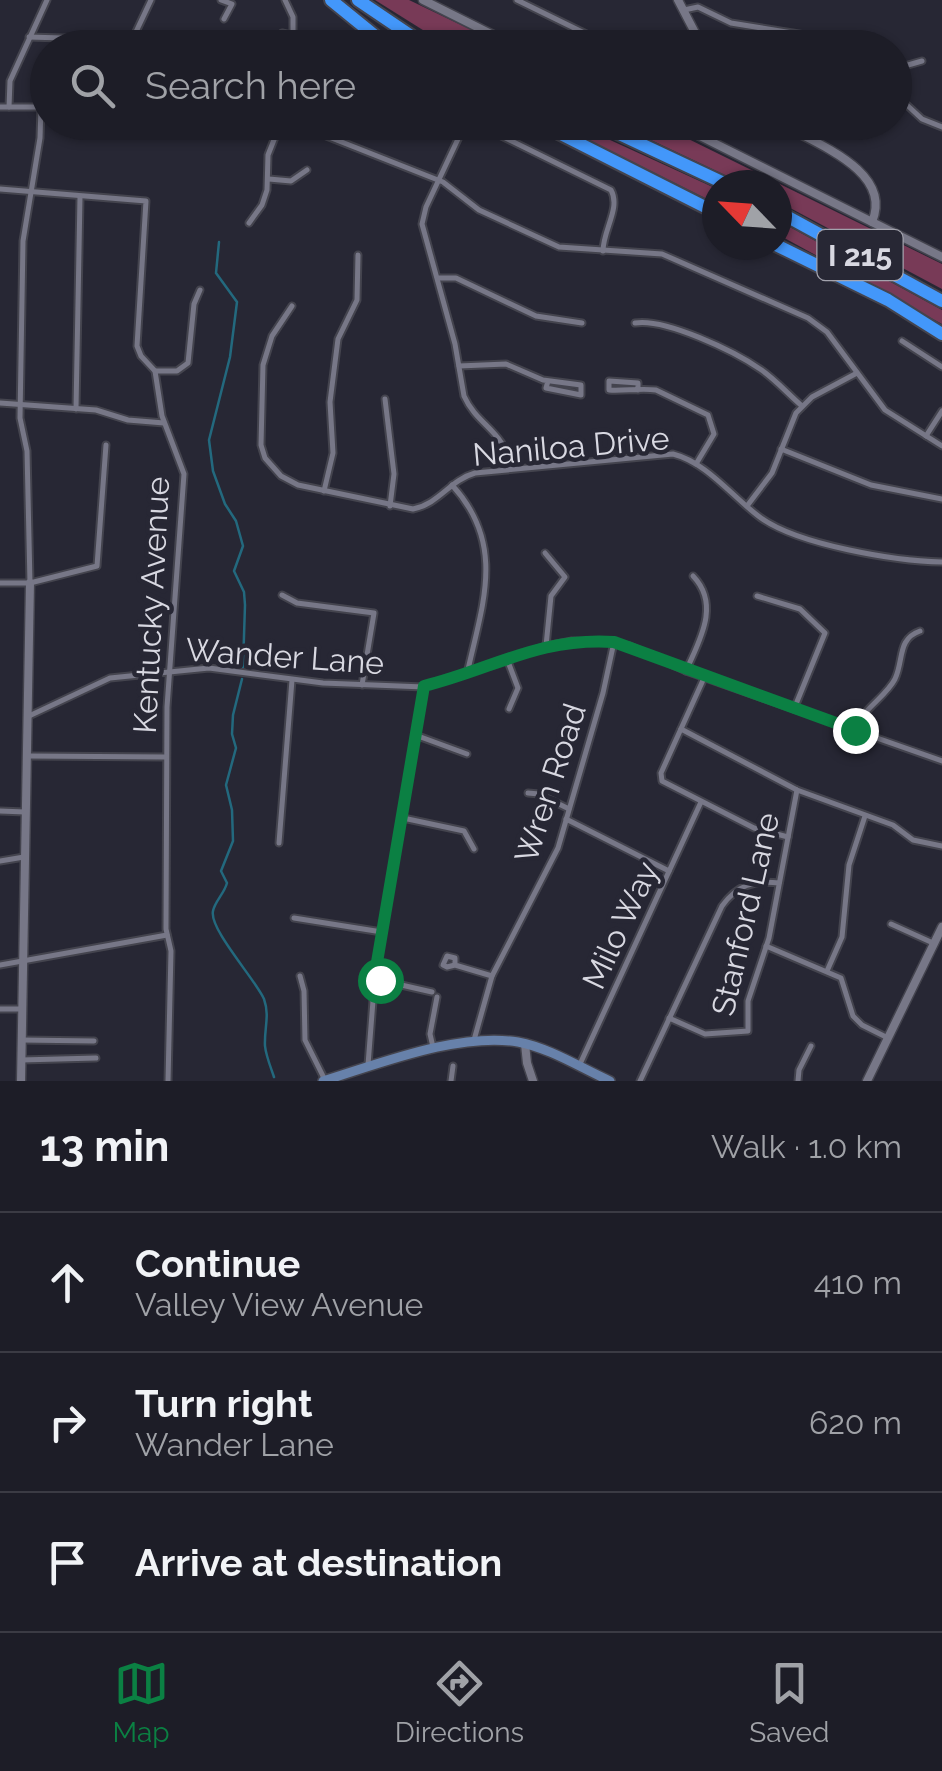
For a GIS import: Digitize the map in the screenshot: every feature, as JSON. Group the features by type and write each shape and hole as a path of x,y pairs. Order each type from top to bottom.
{"highway":[{"path":"329,0 366,30"},
{"path":"358,0 402,30"},
{"path":"573,140 702,205"},
{"path":"632,140 702,173"},
{"name":"I 215","path":"792,219 942,302"},
{"name":"I 215","path":"792,253 888,300 942,334"}],"main road":[{"path":"324,1081 433,1050 473,1043 525,1044 610,1081"}],"street":[{"path":"33,30 47,0"},
{"path":"137,30 152,0"},
{"path":"221,0 232,4 224,19"},
{"path":"285,0 293,17 292,30"},
{"path":"422,0 483,30"},
{"path":"517,0 578,30"},
{"path":"678,0 694,30"},
{"path":"684,10 701,8 730,24 771,30"},
{"path":"10,107 10,81 29,38"},
{"path":"912,64 922,61"},
{"path":"0,107 30,107"},
{"path":"912,110 922,119 942,127"},
{"path":"20,1081 30,582 26,451 20,405 23,241 40,140"},
{"path":"249,222 263,203 274,140"},
{"path":"337,140 439,180 476,208 559,247 662,254 808,318 827,332 885,410 942,446"},
{"path":"460,140 424,211 422,228 439,278 465,400 501,438 511,469"},
{"path":"509,140 603,184 614,196 603,251"},
{"path":"708,140 942,256"},
{"path":"807,140 864,175 876,198 872,222"},
{"path":"269,179 291,181 308,170"},
{"path":"0,189 80,196 76,409"},
{"name":"Kentucky Avenue","path":"80,196 146,201 137,346 154,371 164,422 181,462 184,481 166,757 168,1081"},
{"path":"324,491 333,452 330,402 338,339 356,300 358,255"},
{"path":"439,278 456,278 536,316 582,323"},
{"path":"154,371 177,371 188,363 194,304 200,290"},
{"name":"Naniloa Drive","path":"292,306 272,336 263,365 262,454 280,476 324,491 408,509 425,506 475,473 662,454 678,456 696,464 768,522 789,532 881,556 942,562"},
{"path":"635,323 667,324 748,362 802,406"},
{"path":"902,341 942,367"},
{"path":"459,366 506,364 546,380 581,385 580,394 546,388 546,380"},
{"path":"747,506 769,478 789,424 802,406 856,374"},
{"path":"638,390 638,382 609,381 609,390 638,390 650,389 698,409 711,420 712,439 696,464"},
{"path":"386,399 394,478 390,506"},
{"path":"0,404 103,411 134,421 164,422"},
{"path":"926,436 942,411"},
{"path":"0,583 30,582 98,566 106,445"},
{"path":"781,449 871,485 942,500"},
{"path":"452,485 474,518 488,566 487,588 466,674"},
{"path":"545,553 565,576 551,596 546,646"},
{"path":"686,671 708,618 704,593 693,576"},
{"path":"282,595 297,604 374,613 362,685"},
{"path":"758,596 797,608 825,633 794,709"},
{"path":"855,730 860,718 894,680 906,640 920,631"},
{"name":"Wander Lane","path":"26,717 101,681 170,671 222,669 292,680 424,686 546,646 572,641 614,642 704,678 942,761"},
{"name":"Wren Road","path":"473,1043 492,976 552,860 603,693 614,642"},
{"path":"507,659 518,688 510,709"},
{"path":"704,678 660,779 754,828 788,837"},
{"path":"279,843 292,680"},
{"path":"368,1068 374,979 424,686"},
{"path":"680,729 796,790 897,827 911,839 942,846"},
{"path":"418,736 467,754"},
{"path":"26,756 166,757"},
{"name":"Stanford Lane","path":"669,1018 705,1034 748,1031 748,1001 766,946 796,790"},
{"path":"528,793 539,794 569,809"},
{"name":"Milo Way","path":"578,1066 701,802"},
{"path":"0,811 25,812"},
{"path":"826,971 842,935 849,865 866,815"},
{"path":"403,818 464,831 474,848"},
{"path":"566,820 669,871"},
{"path":"0,861 24,857"},
{"path":"640,1081 728,898 752,883 779,883"},
{"path":"294,918 382,932"},
{"path":"891,924 934,944"},
{"path":"867,1081 942,927"},
{"path":"0,965 168,935"},
{"path":"766,946 843,979 849,1008 856,1019 888,1038"},
{"path":"455,965 492,976"},
{"path":"300,976 305,1040 324,1081"},
{"path":"374,979 435,994 430,1034 433,1050"},
{"path":"0,1010 22,1009"},
{"path":"22,1040 94,1041"},
{"path":"525,1044 526,1064 533,1081"},
{"path":"798,1081 811,1046"},
{"path":"22,1060 96,1058"},
{"path":"451,1081 453,1066"}],"shaded area":[{"path":"375,0 409,0 472,30 423,30"},
{"path":"588,140 610,140 702,182 702,197"},
{"path":"651,140 690,140 751,170 714,170"},
{"path":"792,190 942,264 942,289 792,209"},
{"path":"792,228 942,310 942,324 792,242"}],"waterway":[{"path":"219,242 216,273 237,302 230,357 209,440 213,471 243,546 234,571 244,592 243,667"},
{"path":"242,679 233,715 236,748 226,785 233,841 221,871 227,883 213,911 218,930 264,999 265,1046 274,1077"}],"route":[{"path":"380,980 374,979 424,686 546,646 572,641 614,642 855,730"}]}
